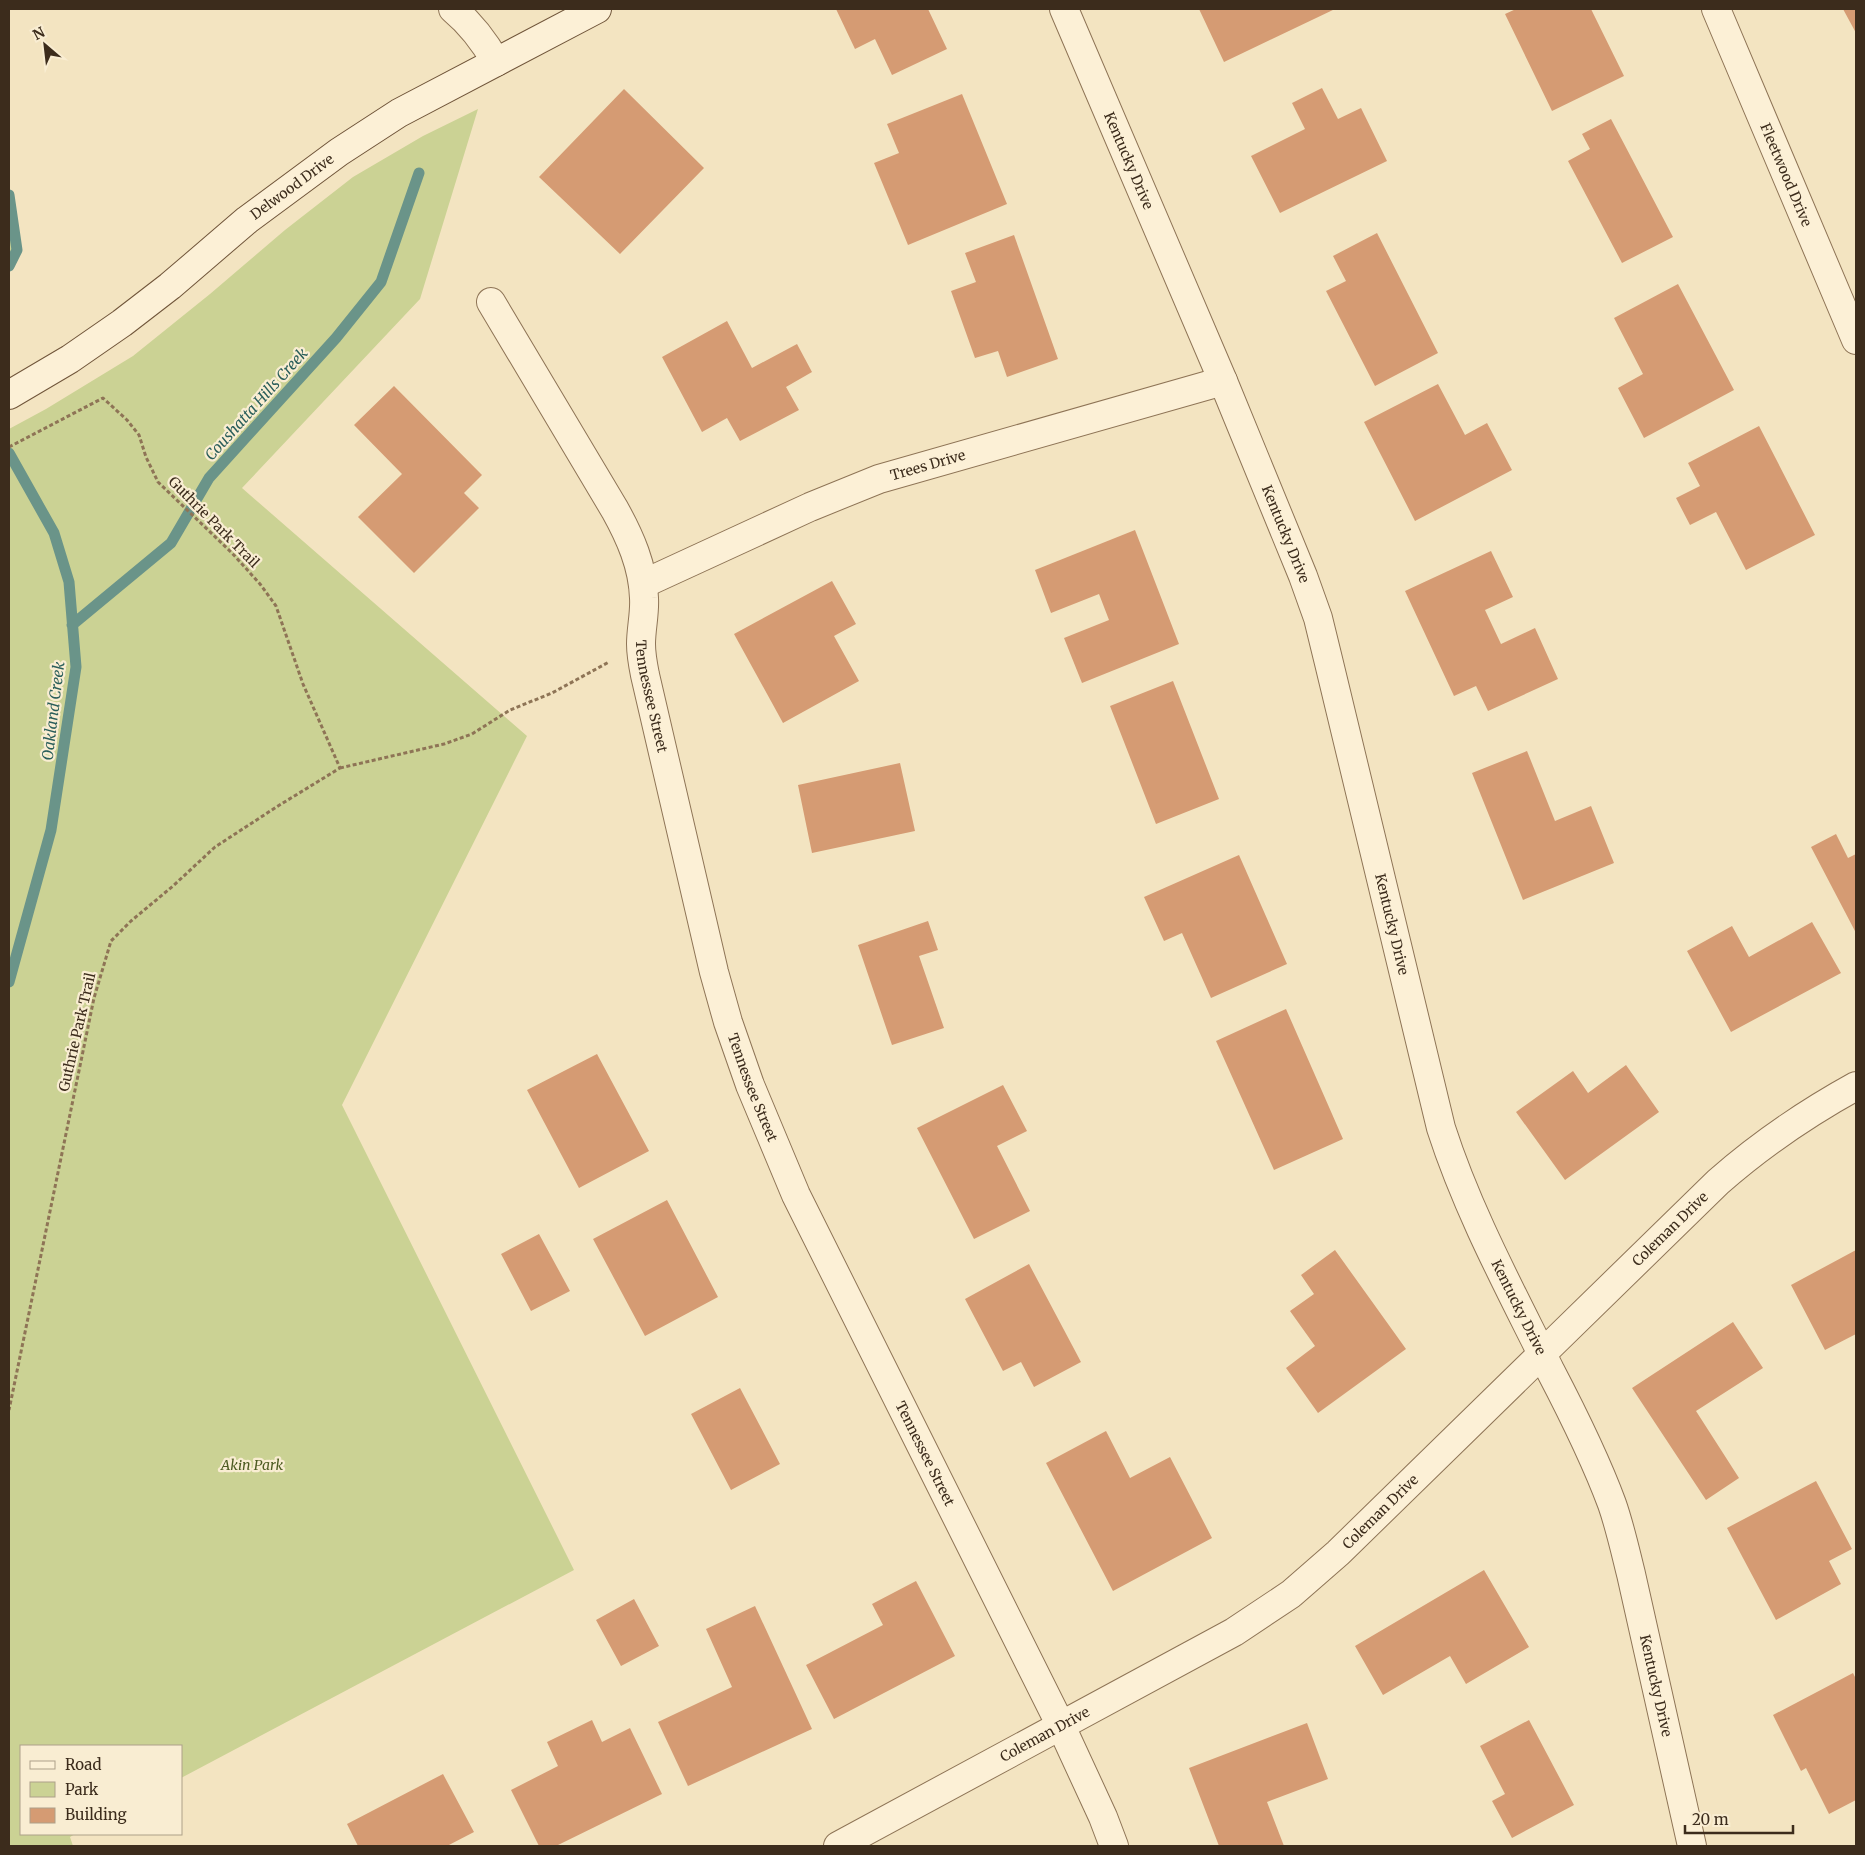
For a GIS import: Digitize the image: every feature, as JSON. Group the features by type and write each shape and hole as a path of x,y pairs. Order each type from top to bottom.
{"street":[{"path":"453,9 475,29 496,62"},
{"name":"Delwood Drive","path":"9,395 70,359 122,323 170,286 247,220 293,184 339,152 399,113 597,9"},
{"name":"Kentucky Drive","path":"1064,9 1223,380 1303,576 1318,618 1441,1128 1448,1150 1476,1217 1586,1442 1612,1504 1620,1529 1692,1846"},
{"name":"Fleetwood Drive","path":"1716,9 1856,340"},
{"name":"Tennessee Street","path":"491,302 624,526 638,560 644,584 641,647 647,685 714,972 728,1022 750,1085 796,1195 1061,1726 1103,1817 1114,1846"},
{"name":"Trees Drive","path":"644,584 810,507 879,479 1223,380"},
{"name":"Coleman Drive","path":"838,1846 1234,1632 1291,1594 1338,1553 1718,1182 1746,1158 1805,1116 1856,1086"}],"path":[{"name":"Guthrie Park Trail","path":"9,447 103,398 127,420 139,435 146,457 158,482 232,553 260,584 276,606 303,684 340,768"},
{"name":"Guthrie Park Trail","path":"9,1410 94,998 111,941 215,847 340,768 444,744 472,734 510,710 552,693 592,670 641,647"}],"green space":[{"name":"Akin Park","path":"478,109 420,299 242,488 527,736 342,1105 574,1570 182,1777 182,1745 20,1745 20,1835 73,1835 70,1837 73,1846 9,1846 9,429 46,409 133,356 285,230 353,177 423,136"},
{"path":"9,195 17,250 9,266"}],"building":[{"path":"836,9 928,9 947,49 892,75 875,39 855,49"},
{"path":"1199,9 1335,9 1224,62"},
{"path":"1516,9 1591,9 1624,76 1552,111 1505,14"},
{"path":"1843,9 1856,9 1856,33"},
{"path":"1322,88 1338,119 1361,108 1387,161 1280,213 1251,156 1305,129 1292,103"},
{"path":"624,89 704,168 620,254 539,177"},
{"path":"962,94 1007,204 908,245 874,163 899,153 887,124"},
{"path":"1611,119 1673,237 1622,263 1568,161 1590,149 1582,134"},
{"path":"1377,233 1438,353 1375,386 1326,291 1346,281 1333,256"},
{"path":"1014,235 1058,359 1007,377 998,351 975,358 951,291 976,282 965,253"},
{"path":"1678,284 1734,390 1644,438 1618,388 1643,374 1614,318"},
{"path":"727,321 752,368 797,344 812,372 786,387 799,410 740,441 727,418 702,432 662,357"},
{"path":"1438,384 1465,435 1487,423 1512,470 1415,521 1364,422"},
{"path":"394,386 482,475 464,493 479,508 414,573 358,517 402,474 354,425"},
{"path":"1759,426 1815,535 1746,570 1716,512 1690,525 1676,498 1700,486 1688,463"},
{"path":"1135,530 1179,644 1082,683 1064,638 1109,620 1099,594 1051,613 1035,570"},
{"path":"1491,551 1513,597 1485,610 1501,644 1535,628 1558,679 1488,711 1476,686 1454,696 1405,591"},
{"path":"832,581 856,624 834,636 859,681 783,723 734,634"},
{"path":"1173,681 1219,799 1156,824 1110,706"},
{"path":"1527,751 1555,821 1591,806 1614,863 1523,900 1472,773"},
{"path":"900,763 915,831 812,853 798,785"},
{"path":"1836,834 1848,858 1856,854 1856,933 1811,847"},
{"path":"1239,855 1287,964 1211,998 1182,933 1164,941 1144,897"},
{"path":"928,921 938,950 919,956 944,1028 892,1045 858,945"},
{"path":"1812,922 1841,973 1731,1032 1687,951 1732,926 1749,957"},
{"path":"1286,1009 1343,1139 1274,1170 1216,1041"},
{"path":"597,1054 649,1151 579,1188 527,1090"},
{"path":"1626,1065 1659,1112 1565,1180 1516,1112 1573,1071 1588,1093"},
{"path":"1003,1085 1027,1131 997,1146 1030,1211 974,1239 917,1128"},
{"path":"667,1200 718,1297 645,1336 593,1239"},
{"path":"539,1234 570,1291 531,1311 501,1254"},
{"path":"1335,1250 1406,1349 1318,1413 1286,1368 1315,1346 1290,1311 1314,1294 1301,1275"},
{"path":"1856,1250 1856,1334 1825,1350 1791,1285"},
{"path":"1029,1264 1081,1362 1034,1387 1021,1362 1003,1371 965,1299"},
{"path":"1733,1322 1763,1368 1696,1411 1739,1478 1706,1500 1632,1388"},
{"path":"740,1388 780,1464 731,1490 691,1414"},
{"path":"1106,1431 1130,1478 1170,1457 1212,1538 1113,1591 1046,1463"},
{"path":"1816,1481 1852,1549 1829,1561 1841,1584 1776,1620 1727,1528"},
{"path":"1484,1570 1529,1647 1466,1684 1450,1656 1383,1695 1355,1646"},
{"path":"916,1581 955,1656 834,1719 806,1665 883,1625 872,1604"},
{"path":"634,1599 659,1646 621,1666 596,1620"},
{"path":"755,1606 812,1729 688,1786 658,1722 732,1687 706,1629"},
{"path":"1853,1673 1856,1679 1856,1800 1829,1814 1806,1768 1801,1771 1773,1715"},
{"path":"592,1720 602,1742 630,1728 662,1794 556,1846 539,1846 511,1790 558,1766 547,1742"},
{"path":"1529,1720 1574,1805 1512,1838 1492,1801 1505,1794 1480,1746"},
{"path":"1307,1723 1328,1779 1267,1802 1284,1846 1219,1846 1189,1768"},
{"path":"443,1774 474,1832 447,1846 358,1846 347,1824"}],"waterway":[{"name":"Coushatta Hills Creek","path":"72,625 171,543 209,478 336,338 381,282 419,173"},
{"name":"Oakland Creek","path":"9,195 17,250 9,266"},
{"name":"Oakland Creek","path":"9,453 54,533 69,582 76,667 51,830 9,982"}]}
